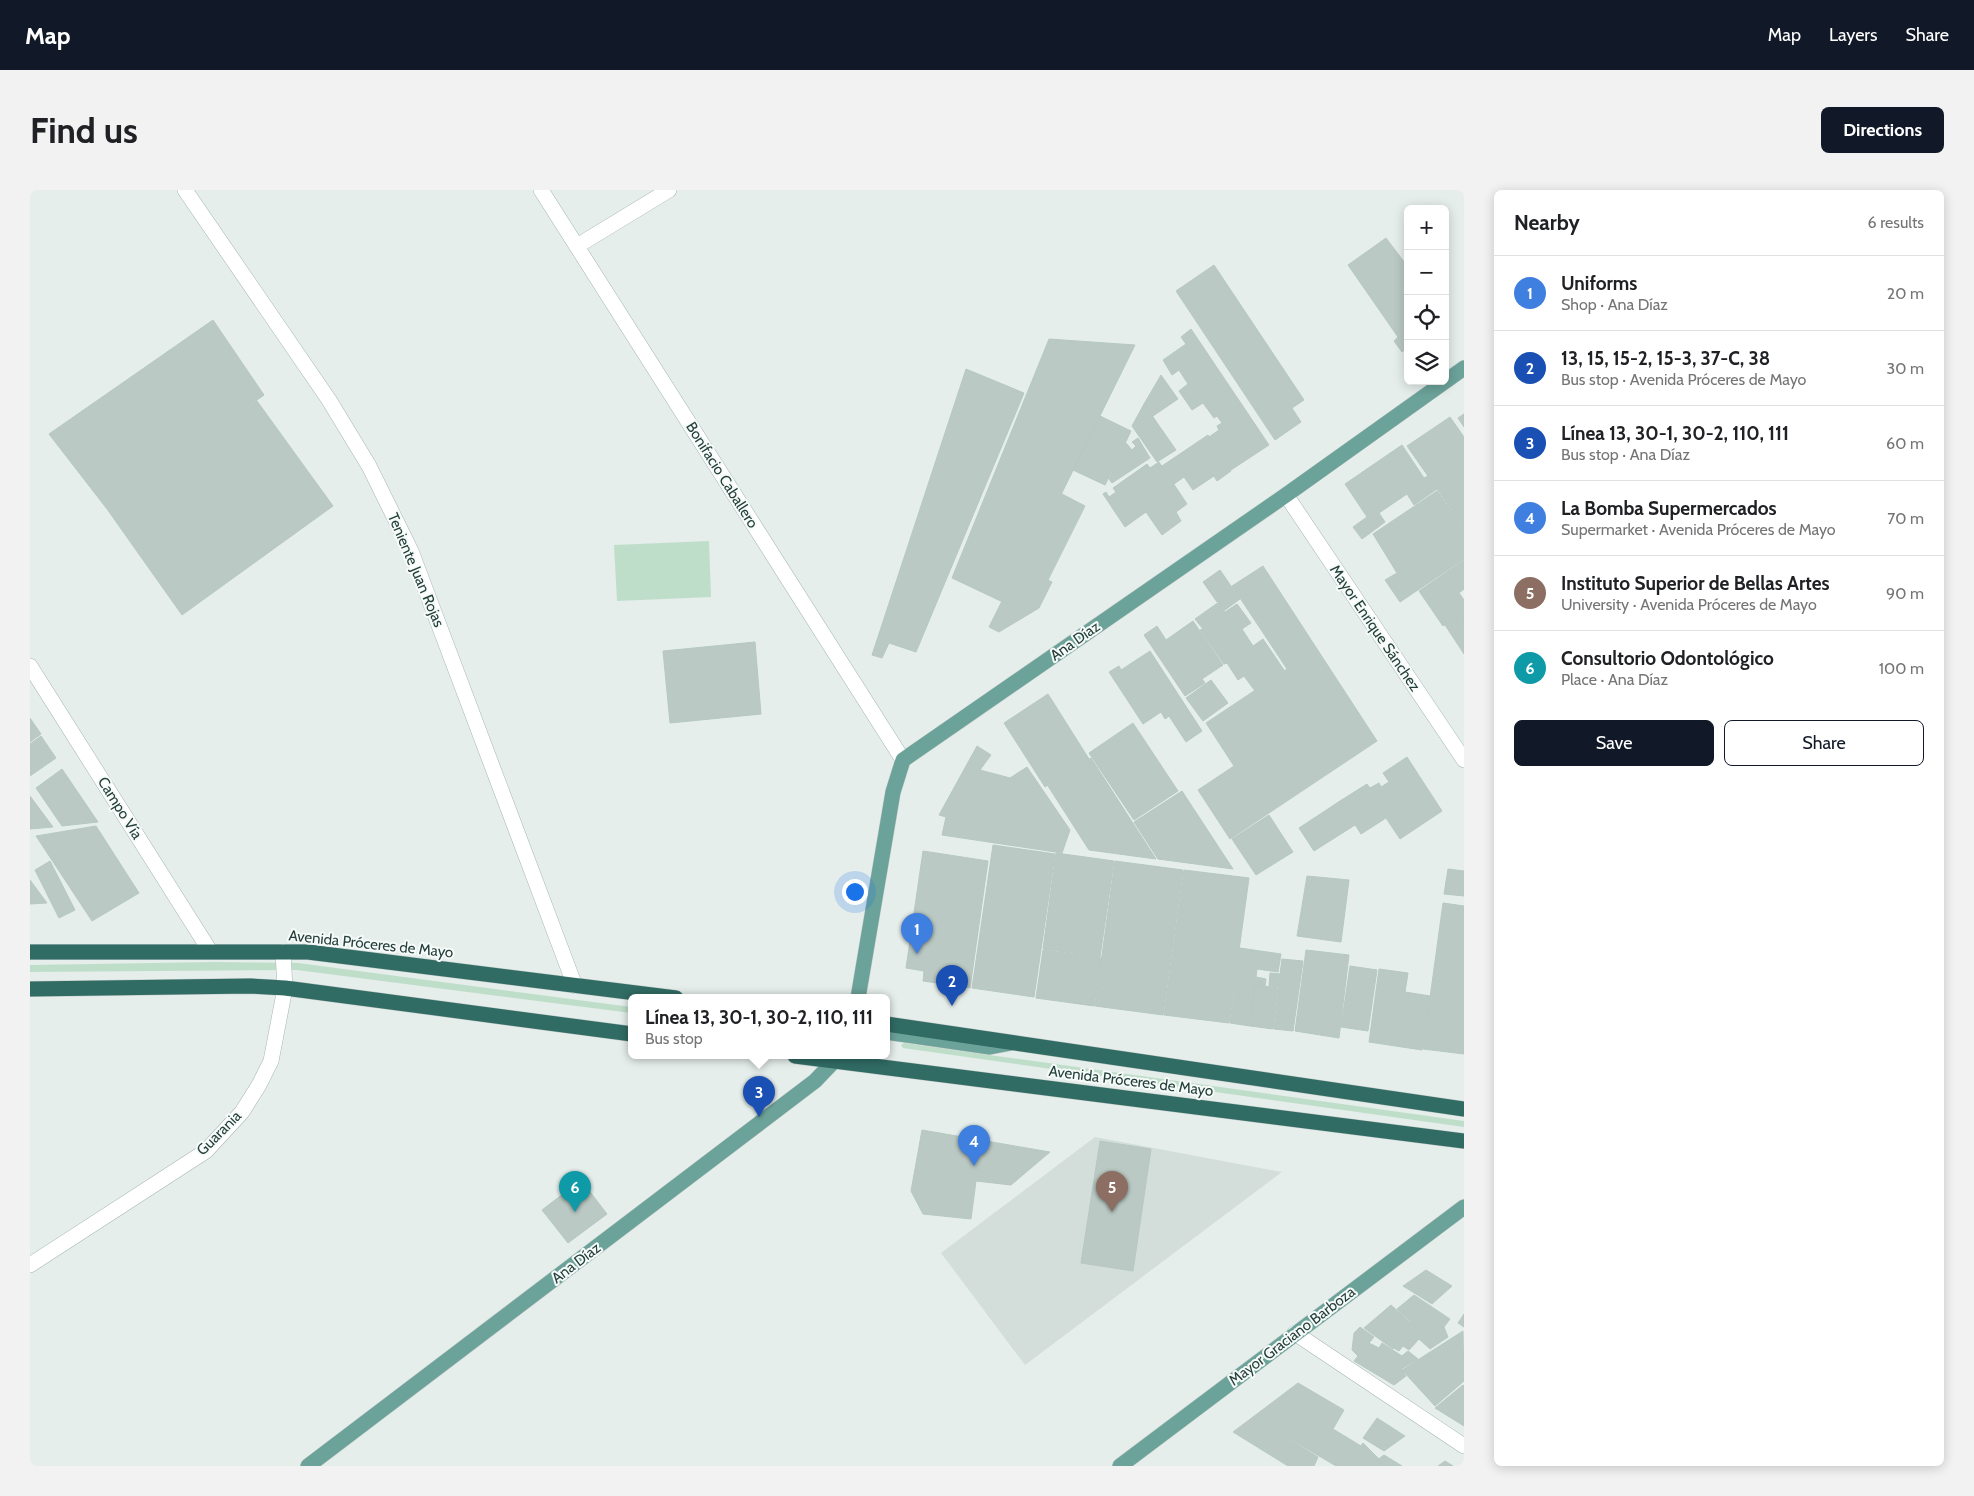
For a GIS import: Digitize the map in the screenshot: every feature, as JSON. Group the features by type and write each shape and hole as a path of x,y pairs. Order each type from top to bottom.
{"highway":[{"name":"Avenida Próceres de Mayo","path":"30,952 308,952 642,994"},
{"path":"30,989 250,986 285,988 628,1033"},
{"name":"Avenida Próceres de Mayo","path":"890,1025 1464,1109"},
{"name":"Avenida Próceres de Mayo","path":"844,1059 1464,1142"}],"main road":[{"name":"Ana Díaz","path":"903,760 1286,495 1464,368"},
{"path":"859,994 893,792 903,760"},
{"path":"890,1033 990,1047 1015,1042"},
{"name":"Ana Díaz","path":"308,1466 815,1081 836,1059"},
{"name":"Mayor Graciano Barboza","path":"1120,1466 1464,1207"}],"street":[{"name":"Teniente Juan Rojas","path":"185,190 329,400 369,466 411,551 575,986"},
{"name":"Bonifacio Caballero","path":"541,190 903,760"},
{"path":"577,246 669,190"},
{"name":"Mayor Enrique Sánchez","path":"1286,495 1464,760"},
{"name":"Campo Vía","path":"30,666 210,951"},
{"name":"Guarania","path":"30,1264 206,1151 242,1112 260,1084 271,1061 285,988 283,952"},
{"path":"1295,1333 1464,1446"}],"shaded area":[{"path":"1095,1137 1282,1172 1025,1365 941,1253"}],"green space":[{"path":"709,541 711,597 617,601 614,545"},
{"path":"214,962 298,963 628,1007 628,1013 297,970 30,972 30,965"},
{"path":"904,1043 1464,1121 1464,1127 903,1048 901,1045"}],"building":[{"path":"1386,238 1404,262 1404,350 1402,352 1394,341 1398,337 1348,265"},
{"path":"1214,265 1304,400 1292,408 1301,422 1275,440 1176,291"},
{"path":"213,320 264,395 107,509 49,434"},
{"path":"1191,329 1269,445 1231,470 1209,437 1219,430 1217,426 1222,423 1217,416 1214,418 1203,403 1192,410 1179,391 1188,384 1179,370 1172,375 1163,360 1186,344 1181,337"},
{"path":"1049,339 1135,345 1007,604 952,578"},
{"path":"966,369 1024,393 916,652 889,643 882,658 872,655"},
{"path":"1161,375 1178,399 1153,416 1144,404"},
{"path":"257,401 333,506 182,615 107,509"},
{"path":"1144,404 1176,450 1157,462 1132,426"},
{"path":"1464,414 1464,427 1458,418"},
{"path":"1100,416 1131,431 1105,485 1073,470"},
{"path":"1450,417 1464,437 1464,528 1407,446"},
{"path":"1208,435 1231,471 1217,481 1214,476 1193,490 1184,477 1174,484 1162,466"},
{"path":"1138,438 1150,458 1112,483 1109,479 1126,443 1132,450 1136,446 1132,442"},
{"path":"1402,445 1424,478 1428,476 1437,489 1414,505 1407,494 1379,513 1385,522 1362,539 1353,527 1367,517 1345,484"},
{"path":"1159,462 1187,504 1176,512 1181,521 1162,535 1146,512 1125,527 1103,494 1106,492 1109,497 1116,492 1113,488 1147,464 1150,468"},
{"path":"1437,491 1464,529 1464,559 1400,602 1385,580 1397,573 1373,534"},
{"path":"1062,494 1085,506 1048,580 1052,582 1039,608 999,632 989,627 1002,601 1007,604"},
{"path":"1464,560 1464,589 1459,593 1464,600 1464,612 1443,626 1419,591"},
{"path":"1263,566 1377,741 1230,839 1198,790 1234,766 1206,723 1287,669 1232,586"},
{"path":"1220,570 1240,599 1225,610 1203,582"},
{"path":"1219,602 1225,612 1237,604 1251,623 1242,629 1253,646 1263,639 1284,670 1255,691 1244,676 1238,680 1227,663 1224,664 1200,630 1203,629 1195,619"},
{"path":"1464,612 1464,654 1445,625"},
{"path":"1193,621 1223,665 1202,679 1205,683 1185,696 1144,635 1157,626 1166,640"},
{"path":"755,642 761,714 670,723 663,651"},
{"path":"1150,651 1202,731 1186,742 1169,716 1165,719 1161,712 1143,724 1109,672 1119,666 1121,670"},
{"path":"1211,680 1228,703 1203,721 1186,698"},
{"path":"1048,694 1089,759 1045,787 1004,723"},
{"path":"30,718 41,734 30,742"},
{"path":"1133,723 1178,791 1134,820 1089,753"},
{"path":"41,736 56,758 30,776 30,744"},
{"path":"977,746 991,755 980,770 1010,778 1027,767 1070,830 1062,853 942,835 946,817 939,815"},
{"path":"1407,757 1442,811 1400,839 1386,818 1361,834 1340,801 1367,784 1370,788 1379,783 1381,787 1389,782 1383,773"},
{"path":"1091,758 1156,859 1089,850 1048,786"},
{"path":"62,769 98,822 62,826 36,788"},
{"path":"1182,791 1233,869 1158,859 1134,822"},
{"path":"30,796 53,827 30,829"},
{"path":"1340,801 1355,825 1314,851 1299,828"},
{"path":"1269,815 1293,852 1256,875 1232,839"},
{"path":"96,826 139,893 92,921 36,836"},
{"path":"993,845 1055,854 1034,997 972,988"},
{"path":"923,851 988,861 970,988 923,981 924,971 906,968"},
{"path":"1056,853 1114,861 1100,957 1043,949"},
{"path":"50,861 75,910 59,918 35,870"},
{"path":"1115,861 1183,870 1163,1015 1095,1006"},
{"path":"1448,869 1464,871 1464,896 1444,894"},
{"path":"1184,870 1249,878 1229,1023 1164,1015"},
{"path":"1307,876 1349,880 1341,942 1297,936"},
{"path":"30,880 47,903 30,904"},
{"path":"1443,903 1464,906 1464,1054 1423,1049"},
{"path":"1240,948 1281,954 1278,972 1257,969 1256,977 1266,979 1265,987 1255,985 1250,1026 1230,1023"},
{"path":"1043,950 1101,958 1094,1006 1036,998"},
{"path":"1306,950 1349,955 1339,1038 1295,1031"},
{"path":"1282,959 1303,961 1293,1031 1274,1029 1279,987 1269,986 1270,973 1280,974"},
{"path":"1350,966 1377,970 1368,1031 1341,1027"},
{"path":"1379,969 1408,973 1405,992 1430,996 1422,1050 1369,1042"},
{"path":"1255,985 1278,988 1273,1029 1250,1026"},
{"path":"922,1130 1050,1152 1011,1185 976,1181 971,1219 923,1214 911,1191"},
{"path":"1100,1141 1151,1149 1133,1271 1081,1263"},
{"path":"581,1180 607,1214 568,1243 542,1210"},
{"path":"1426,1270 1452,1286 1432,1304 1403,1286"},
{"path":"1414,1295 1450,1319 1444,1327 1448,1337 1430,1349 1419,1339 1409,1350 1403,1346 1399,1351 1394,1348 1414,1325 1397,1309"},
{"path":"1391,1305 1413,1325 1393,1349 1364,1328"},
{"path":"1464,1314 1464,1327 1458,1323"},
{"path":"1360,1327 1374,1337 1369,1343 1379,1348 1382,1343 1402,1356 1408,1351 1418,1359 1401,1369 1406,1376 1394,1385 1354,1361 1358,1356 1352,1350 1354,1333"},
{"path":"1463,1331 1464,1381 1435,1406 1402,1370"},
{"path":"1298,1383 1344,1410 1333,1429 1361,1446 1363,1443 1379,1459 1369,1466 1336,1466 1253,1417"},
{"path":"1464,1386 1464,1426 1435,1408"},
{"path":"1253,1417 1318,1457 1314,1466 1288,1466 1233,1432"},
{"path":"1377,1418 1405,1436 1384,1451 1363,1438"},
{"path":"1384,1455 1402,1466 1369,1466"},
{"path":"1445,1461 1453,1466 1438,1466"}],"place":[{"name":"Uniforms","path":"917,954"},
{"name":"13, 15, 15-2, 15-3, 37-C, 38","path":"952,1006"},
{"name":"Línea 13, 30-1, 30-2, 110, 111","path":"759,1117"},
{"name":"La Bomba Supermercados","path":"974,1166"},
{"name":"Consultorio Odontológico","path":"575,1212"},
{"name":"Instituto Superior de Bellas Artes","path":"1112,1212"}]}
